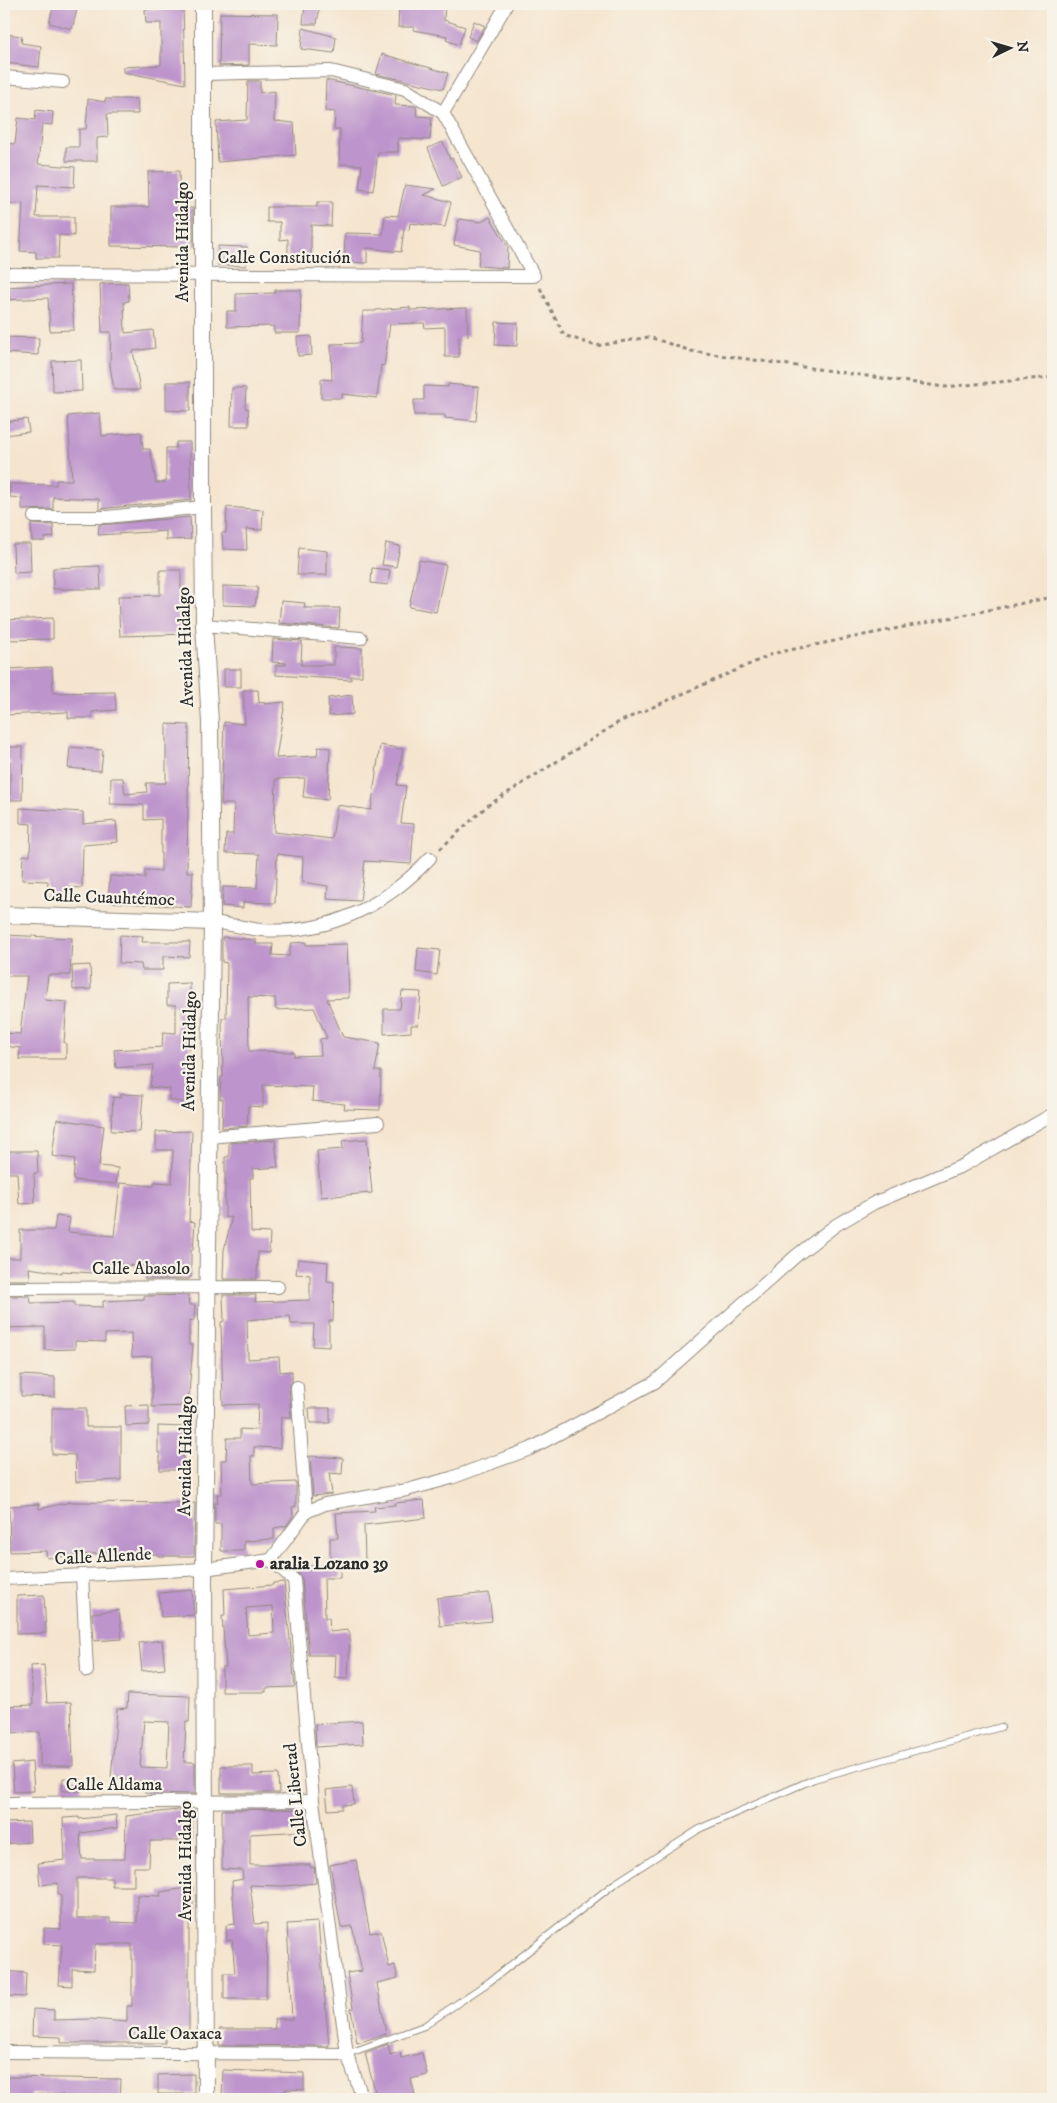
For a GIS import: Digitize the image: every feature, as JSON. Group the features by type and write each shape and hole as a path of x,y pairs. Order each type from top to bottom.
{"street":[{"name":"Avenida Hidalgo","path":"203,4 204,625 210,722 212,922 204,1569 206,2099"},
{"path":"442,113 507,4"},
{"path":"203,74 331,71 405,89 442,113 534,276"},
{"path":"4,77 63,82"},
{"name":"Calle Constitución","path":"4,274 534,276"},
{"path":"34,517 107,517 203,507"},
{"path":"204,625 361,638"},
{"path":"212,922 262,930 318,927 359,913 411,879 430,858"},
{"name":"Calle Cuauhtémoc","path":"4,915 212,922"},
{"path":"204,1569 271,1560 306,1512 325,1504 407,1490 451,1478 530,1449 555,1436 655,1382 798,1255 836,1225 874,1203 964,1165 1053,1114"},
{"path":"208,1136 378,1123"},
{"name":"Calle Abasolo","path":"4,1288 278,1287"},
{"path":"297,1387 306,1512"},
{"name":"Calle Libertad","path":"271,1560 294,1580 314,1801 347,2054 363,2099"},
{"name":"Calle Allende","path":"4,1579 204,1569"},
{"path":"82,1575 87,1670"},
{"name":"Calle Aldama","path":"4,1803 314,1801"},
{"name":"Calle Oaxaca","path":"4,2052 347,2054"}],"lane":[{"path":"347,2054 424,2026 489,1982 614,1884 701,1828 814,1779 1001,1727"}],"path":[{"path":"534,276 564,335 596,346 649,337 691,351 944,387 1053,377"},
{"path":"430,858 487,806 619,722 775,653 1053,597"}],"building":[{"path":"54,4 78,6 72,29 49,23"},
{"path":"163,4 183,4 185,84 123,72 123,67 161,65 161,23 146,23 145,9 163,9"},
{"path":"305,4 320,4 317,24 303,24"},
{"path":"422,4 445,4 444,20 465,27 459,45 446,40 447,36 413,30 414,27 398,27 399,7 421,7"},
{"path":"220,13 278,14 277,45 249,44 249,65 219,66"},
{"path":"474,21 485,26 476,41 468,37"},
{"path":"303,28 336,37 334,53 301,49"},
{"path":"4,34 22,36 21,43 41,46 39,67 4,63"},
{"path":"382,54 448,73 443,89 376,74"},
{"path":"326,80 396,95 395,105 416,106 417,116 432,117 430,140 398,138 398,152 378,152 373,191 359,189 362,165 339,164 340,129 334,129 335,112 325,111"},
{"path":"248,81 260,81 260,93 275,91 274,121 294,123 296,155 218,162 216,122 247,120"},
{"path":"88,99 105,102 105,99 137,99 138,114 107,114 108,137 97,138 97,161 66,161 66,147 79,147 79,129 86,129"},
{"path":"36,110 53,112 52,125 42,124 38,164 75,167 74,187 38,185 36,217 74,217 74,236 59,235 58,258 36,258 36,252 20,251 23,203 4,205 4,143 15,144 18,118 35,120"},
{"path":"443,142 450,159 452,158 462,177 443,186 428,148"},
{"path":"179,171 180,208 193,208 193,247 111,246 111,207 149,207 148,172"},
{"path":"405,185 436,189 424,195 451,202 445,227 410,223 409,230 404,229 401,252 367,248 367,263 344,262 345,233 383,234 385,215 398,216"},
{"path":"317,202 332,202 331,226 311,225 311,259 288,260 288,239 280,240 280,222 267,222 267,207 317,207"},
{"path":"490,217 508,247 507,268 478,266 480,250 454,245 459,219 481,222"},
{"path":"218,246 247,247 246,266 218,265"},
{"path":"128,283 129,301 124,302 125,333 153,330 155,348 133,351 140,390 114,390 110,365 111,332 102,332 100,284"},
{"path":"71,284 74,330 50,331 48,298 4,300 4,287"},
{"path":"275,290 301,290 300,333 274,333 274,326 227,327 227,311 236,311 236,294 275,293"},
{"path":"410,307 410,310 467,308 468,336 459,337 459,357 445,357 445,327 425,328 424,323 390,324 384,366 381,365 377,398 342,394 342,398 321,398 321,379 332,380 331,344 361,343 363,311"},
{"path":"496,322 518,323 517,346 495,345"},
{"path":"311,336 312,355 298,356 297,337"},
{"path":"4,337 39,338 38,355 4,353"},
{"path":"81,360 82,391 53,392 52,361"},
{"path":"166,382 190,382 190,411 166,410"},
{"path":"448,384 479,387 476,421 445,418 445,415 414,415 414,400 424,400 424,386 448,387"},
{"path":"232,388 246,388 245,408 248,408 249,426 231,426"},
{"path":"100,413 102,436 141,432 143,449 150,449 156,483 166,482 166,448 176,448 176,442 190,442 191,500 99,509 99,499 53,497 53,509 22,510 22,498 10,497 10,484 56,485 56,480 72,480 68,416"},
{"path":"27,419 29,432 4,435 4,422"},
{"path":"227,507 263,510 262,530 246,529 247,550 223,549 222,533 226,533"},
{"path":"190,517 191,539 166,540 166,531 98,535 99,525"},
{"path":"31,524 53,525 54,537 45,538 45,541 32,541"},
{"path":"386,543 400,546 396,567 382,565"},
{"path":"13,544 30,544 31,572 14,573"},
{"path":"299,548 327,551 327,575 297,575"},
{"path":"419,560 446,565 436,612 409,607"},
{"path":"100,566 101,589 53,589 53,568"},
{"path":"372,568 390,570 388,585 371,583"},
{"path":"160,570 181,570 181,589 185,589 188,599 189,634 120,636 118,596 160,595"},
{"path":"223,586 258,587 255,606 223,605"},
{"path":"281,601 305,603 304,608 340,608 339,628 279,623"},
{"path":"53,618 53,639 4,640 4,620"},
{"path":"273,639 302,641 301,665 334,665 334,647 362,648 362,676 351,676 351,680 276,675 276,665 286,665 286,663 272,662"},
{"path":"52,667 53,693 115,692 116,710 92,712 92,718 68,718 68,712 4,715 4,698 7,698 4,669"},
{"path":"224,669 241,669 241,687 224,687"},
{"path":"243,690 258,690 259,703 285,702 276,758 317,756 318,747 330,748 328,800 303,797 305,778 276,779 274,832 332,839 337,805 371,810 380,745 403,749 397,785 406,786 401,823 414,824 411,864 365,861 360,901 327,899 328,886 302,882 303,857 277,854 275,903 243,902 243,908 222,906 223,887 257,888 259,854 225,853 226,834 233,834 234,804 221,804 224,722 245,724"},
{"path":"352,695 353,714 329,716 328,698"},
{"path":"166,724 189,725 187,872 193,872 191,907 108,902 110,876 145,878 145,870 161,871 161,819 144,820 144,805 110,804 111,778 123,778 125,794 147,792 146,783 166,783"},
{"path":"4,747 23,747 22,800 10,800 10,761 4,761"},
{"path":"70,747 103,750 101,771 68,768"},
{"path":"20,808 83,812 83,824 116,821 118,842 83,845 82,888 65,887 65,898 47,897 48,881 22,880 23,855 30,856 31,824 20,823"},
{"path":"4,935 72,938 70,975 48,975 45,1000 67,1002 64,1043 66,1043 66,1059 19,1059 20,1048 4,1046 5,1033 20,1034 27,976 4,976"},
{"path":"120,935 143,936 142,942 190,942 189,957 163,956 163,970 142,970 141,964 119,963"},
{"path":"222,937 256,940 256,944 273,944 272,955 289,956 291,943 306,942 306,945 347,944 349,998 327,999 343,1037 380,1043 375,1071 381,1071 380,1110 344,1109 345,1104 312,1101 313,1087 263,1085 263,1107 248,1106 247,1126 222,1128 223,1099 220,1099 221,1077 223,1077 222,1018 226,1018 227,963 222,962","holes":["248,997 275,998 276,1010 314,1008 327,1038 320,1039 321,1055 294,1056 294,1052 249,1051"]},
{"path":"418,948 440,950 437,975 416,972"},
{"path":"90,965 91,989 73,990 72,966"},
{"path":"190,983 189,1073 192,1073 188,1103 169,1100 170,1089 150,1087 153,1065 116,1068 114,1050 162,1047 163,1032 176,1033 176,1005 167,1005 167,984"},
{"path":"402,991 421,992 418,1025 411,1025 411,1032 384,1034 384,1009 400,1009"},
{"path":"121,1094 143,1095 140,1132 111,1131 113,1097 121,1098"},
{"path":"57,1119 104,1126 99,1166 118,1168 116,1184 73,1180 75,1159 52,1156"},
{"path":"192,1131 189,1221 195,1222 193,1250 191,1250 191,1277 188,1279 145,1279 146,1267 95,1262 94,1273 62,1271 62,1273 29,1268 30,1280 4,1280 4,1258 20,1258 20,1230 54,1230 56,1216 70,1218 68,1232 114,1236 120,1183 154,1186 154,1182 172,1183 173,1150 156,1150 156,1132"},
{"path":"367,1139 372,1193 321,1197 317,1151 343,1149 342,1141"},
{"path":"275,1140 278,1167 253,1169 253,1178 250,1178 251,1232 270,1233 269,1253 258,1252 257,1279 223,1279 224,1250 232,1217 225,1218 225,1157 229,1157 229,1143"},
{"path":"4,1151 37,1151 38,1173 34,1173 35,1203 19,1204 17,1173 4,1173"},
{"path":"298,1259 328,1262 327,1281 334,1282 333,1321 329,1321 329,1347 313,1346 314,1324 291,1324 290,1316 247,1320 248,1359 279,1357 280,1372 292,1371 292,1381 289,1388 291,1417 281,1417 280,1448 254,1447 254,1456 251,1456 252,1484 296,1482 296,1506 292,1507 293,1516 286,1526 274,1528 274,1539 244,1541 244,1551 221,1551 221,1524 215,1524 215,1503 218,1503 217,1494 222,1494 221,1460 226,1460 227,1438 240,1438 240,1429 257,1430 258,1404 223,1405 221,1322 224,1321 223,1295 256,1295 255,1302 310,1300 310,1275 296,1274"},
{"path":"188,1295 189,1305 195,1305 194,1320 189,1321 189,1345 193,1345 188,1406 152,1407 152,1356 132,1357 131,1333 105,1334 105,1342 75,1341 75,1349 45,1350 45,1327 4,1328 4,1296 30,1296 31,1303 74,1302 74,1306 103,1307 103,1301 144,1299 144,1296"},
{"path":"21,1375 55,1377 55,1397 21,1396"},
{"path":"149,1405 149,1425 126,1426 125,1406"},
{"path":"52,1408 86,1408 86,1427 121,1427 121,1480 76,1482 75,1455 52,1454"},
{"path":"309,1408 330,1408 330,1423 310,1423"},
{"path":"158,1426 184,1427 183,1470 160,1470"},
{"path":"310,1456 343,1458 342,1474 329,1473 332,1494 313,1496"},
{"path":"424,1500 426,1518 364,1525 365,1561 330,1562 330,1538 338,1538 336,1513 375,1511 374,1507"},
{"path":"70,1502 195,1503 194,1556 158,1556 157,1554 106,1558 106,1553 47,1558 46,1551 10,1552 9,1506 39,1504 39,1509"},
{"path":"296,1566 340,1566 340,1578 324,1578 325,1618 329,1618 330,1632 348,1630 350,1634 348,1679 335,1678 336,1655 309,1655 302,1578 296,1571"},
{"path":"284,1582 295,1687 266,1688 266,1692 222,1692 222,1667 226,1667 222,1616 225,1616 224,1589 273,1585 273,1583","holes":["273,1606 274,1633 248,1635 246,1608"]},
{"path":"192,1590 194,1615 161,1617 159,1593"},
{"path":"489,1593 492,1621 440,1626 437,1598"},
{"path":"44,1595 46,1633 17,1634 17,1596"},
{"path":"119,1610 122,1639 94,1641 92,1613"},
{"path":"162,1640 165,1669 142,1671 139,1643"},
{"path":"44,1665 47,1703 71,1702 73,1766 40,1766 40,1732 4,1733 4,1706 33,1705 31,1666"},
{"path":"128,1694 190,1696 189,1722 186,1722 184,1762 195,1762 195,1794 145,1793 145,1781 111,1778 117,1709 127,1708","holes":["144,1721 169,1722 167,1768 140,1767"]},
{"path":"362,1721 363,1744 316,1747 315,1724"},
{"path":"32,1762 34,1791 14,1792 12,1764"},
{"path":"221,1766 253,1766 253,1775 278,1774 279,1793 221,1793"},
{"path":"63,1778 81,1779 81,1791 62,1791"},
{"path":"352,1787 354,1804 342,1805 342,1809 328,1810 326,1790"},
{"path":"192,1810 192,1841 150,1841 149,1867 134,1867 134,1886 112,1886 112,1878 77,1878 77,1918 110,1918 110,1922 137,1923 137,1895 161,1896 160,1892 193,1887 193,1914 189,1914 189,2030 165,2031 165,2043 61,2043 61,2037 32,2036 33,2009 54,2010 54,2020 91,2019 127,2022 127,2006 132,2006 132,1944 95,1944 94,1970 72,1969 72,1986 59,1985 62,1945 44,1944 44,1928 61,1929 61,1895 58,1895 58,1883 40,1885 38,1863 65,1860 63,1818 79,1817 79,1819 116,1815 117,1828 80,1833 82,1859 125,1859 126,1816"},
{"path":"222,1810 306,1810 307,1831 250,1834 250,1865 310,1865 311,1868 314,1867 316,1883 284,1886 250,1885 255,1924 267,1923 266,1999 224,1999 224,1973 235,1973 232,1940 227,1941 226,1925 235,1924 232,1881 243,1879 242,1870 222,1869"},
{"path":"29,1822 30,1842 4,1844 4,1823"},
{"path":"356,1860 370,1933 381,1931 389,1967 395,1965 398,1978 377,1983 386,2034 357,2043 347,1973 362,1971 352,1926 341,1928 330,1865"},
{"path":"318,1922 329,2046 219,2045 219,2029 275,2029 274,2019 292,2019 287,1924"},
{"path":"4,1971 26,1973 25,1997 4,1996"},
{"path":"388,2044 390,2055 400,2052 401,2058 422,2053 427,2075 411,2079 416,2099 377,2099 365,2053"},
{"path":"223,2070 304,2073 304,2090 285,2089 285,2099 222,2099"},
{"path":"194,2074 194,2094 158,2094 158,2075"},
{"path":"4,2077 121,2079 120,2099 63,2099 63,2095 31,2094 30,2099 4,2099"}],"place":[{"name":"aralia Lozano 39","path":"260,1564"}]}
